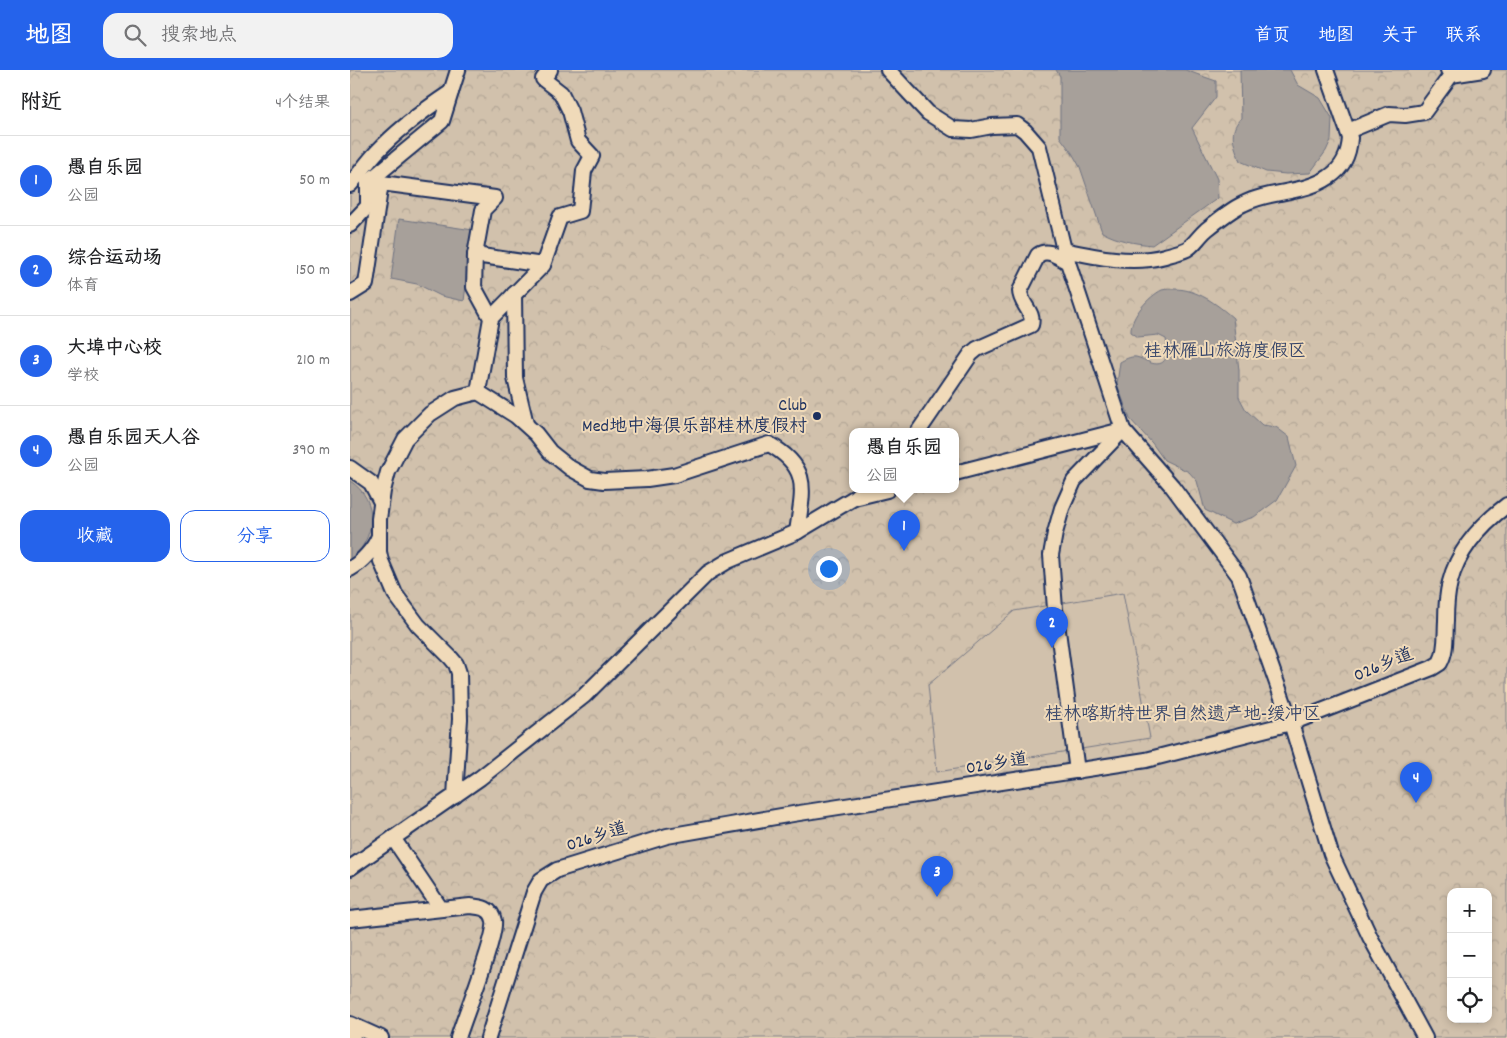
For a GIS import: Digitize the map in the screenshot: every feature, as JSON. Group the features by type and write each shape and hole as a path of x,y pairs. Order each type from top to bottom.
{"street":[{"path":"350,225 368,206 368,182 442,121 458,70"},
{"path":"478,392 491,318 543,265 560,217 580,211 584,171 592,156 578,141 570,111 561,94 543,80 550,70"},
{"path":"888,70 928,113 954,129 971,130 992,126 1017,125 1039,147 1066,256 1123,430 1172,486 1239,576 1291,724 1331,854 1370,937 1425,1038"},
{"path":"921,428 974,351 1031,325 1032,316 1020,296 1020,291 1038,255 1042,252 1066,256 1093,256 1130,260 1164,256 1188,248 1205,230 1241,204 1259,196 1286,192 1316,184 1330,176 1343,164 1349,148 1348,131 1326,70"},
{"path":"1348,131 1389,114 1405,115 1424,112 1450,72 1483,70"},
{"path":"350,185 375,154 421,112 451,92"},
{"path":"350,294 366,284 381,184 495,198 482,210 475,255 474,287 491,318"},
{"path":"475,255 543,265"},
{"path":"514,294 514,370 526,425"},
{"path":"455,796 460,718 460,673 456,664 418,625 395,594 381,561 382,502 388,472 405,440 430,414 455,398 478,392 516,416 550,452 570,468 590,479 604,481 648,479 674,475 769,444 791,458 799,470 802,480 802,496 797,532"},
{"path":"959,471 1123,430"},
{"path":"1077,771 1055,608 1051,555 1062,508 1074,481 1123,430"},
{"path":"350,468 371,483 382,502"},
{"path":"350,868 488,772 584,696 708,573 728,561 797,532 858,494"},
{"name":"026乡道","path":"488,1038 534,892 541,880 557,870 667,836 793,814 1146,760 1291,724 1432,668 1440,663 1444,649 1450,582 1455,567 1462,553 1483,524 1507,505"},
{"path":"350,569 376,544 380,534"},
{"path":"393,838 441,910"},
{"path":"350,919 470,906 489,910 494,921 490,942 458,1038"},
{"path":"350,1024 382,1038"}],"green space":[{"name":"桂林雁山旅游度假区","path":"350,70 1507,70 1507,1038 350,1038"},
{"path":"1123,593 1150,738 937,772 928,685 1014,611"}],"shaded area":[{"path":"1056,70 1185,70 1216,81 1216,97 1192,128 1217,179 1218,198 1152,245 1120,240 1102,232 1080,167 1060,137 1060,76"},
{"path":"1240,70 1290,70 1298,85 1320,98 1332,118 1331,140 1326,151 1310,173 1286,174 1266,172 1240,161 1233,134 1241,118"},
{"path":"399,219 473,230 464,301 441,296 417,284 391,279"},
{"path":"1175,289 1199,294 1233,318 1239,370 1239,397 1246,410 1262,425 1276,427 1289,437 1296,466 1277,500 1254,517 1233,524 1205,510 1197,481 1189,472 1164,460 1152,443 1130,419 1117,384 1120,362 1125,359 1136,357 1157,364 1164,361 1167,353 1166,339 1158,335 1138,337 1131,332 1137,314 1152,297 1162,290"},
{"path":"350,481 360,489 366,498 371,520 365,541 350,560"}],"place":[{"name":"Club Med地中海俱乐部桂林度假村","path":"817,416"},
{"name":"愚自乐园","path":"904,551"},
{"name":"综合运动场","path":"1052,648"},
{"name":"愚自乐园天人谷","path":"1416,803"},
{"name":"大埠中心校","path":"937,897"}],"park label":[{"name":"桂林喀斯特世界自然遗产地-缓冲区","path":"1183,715"}]}
